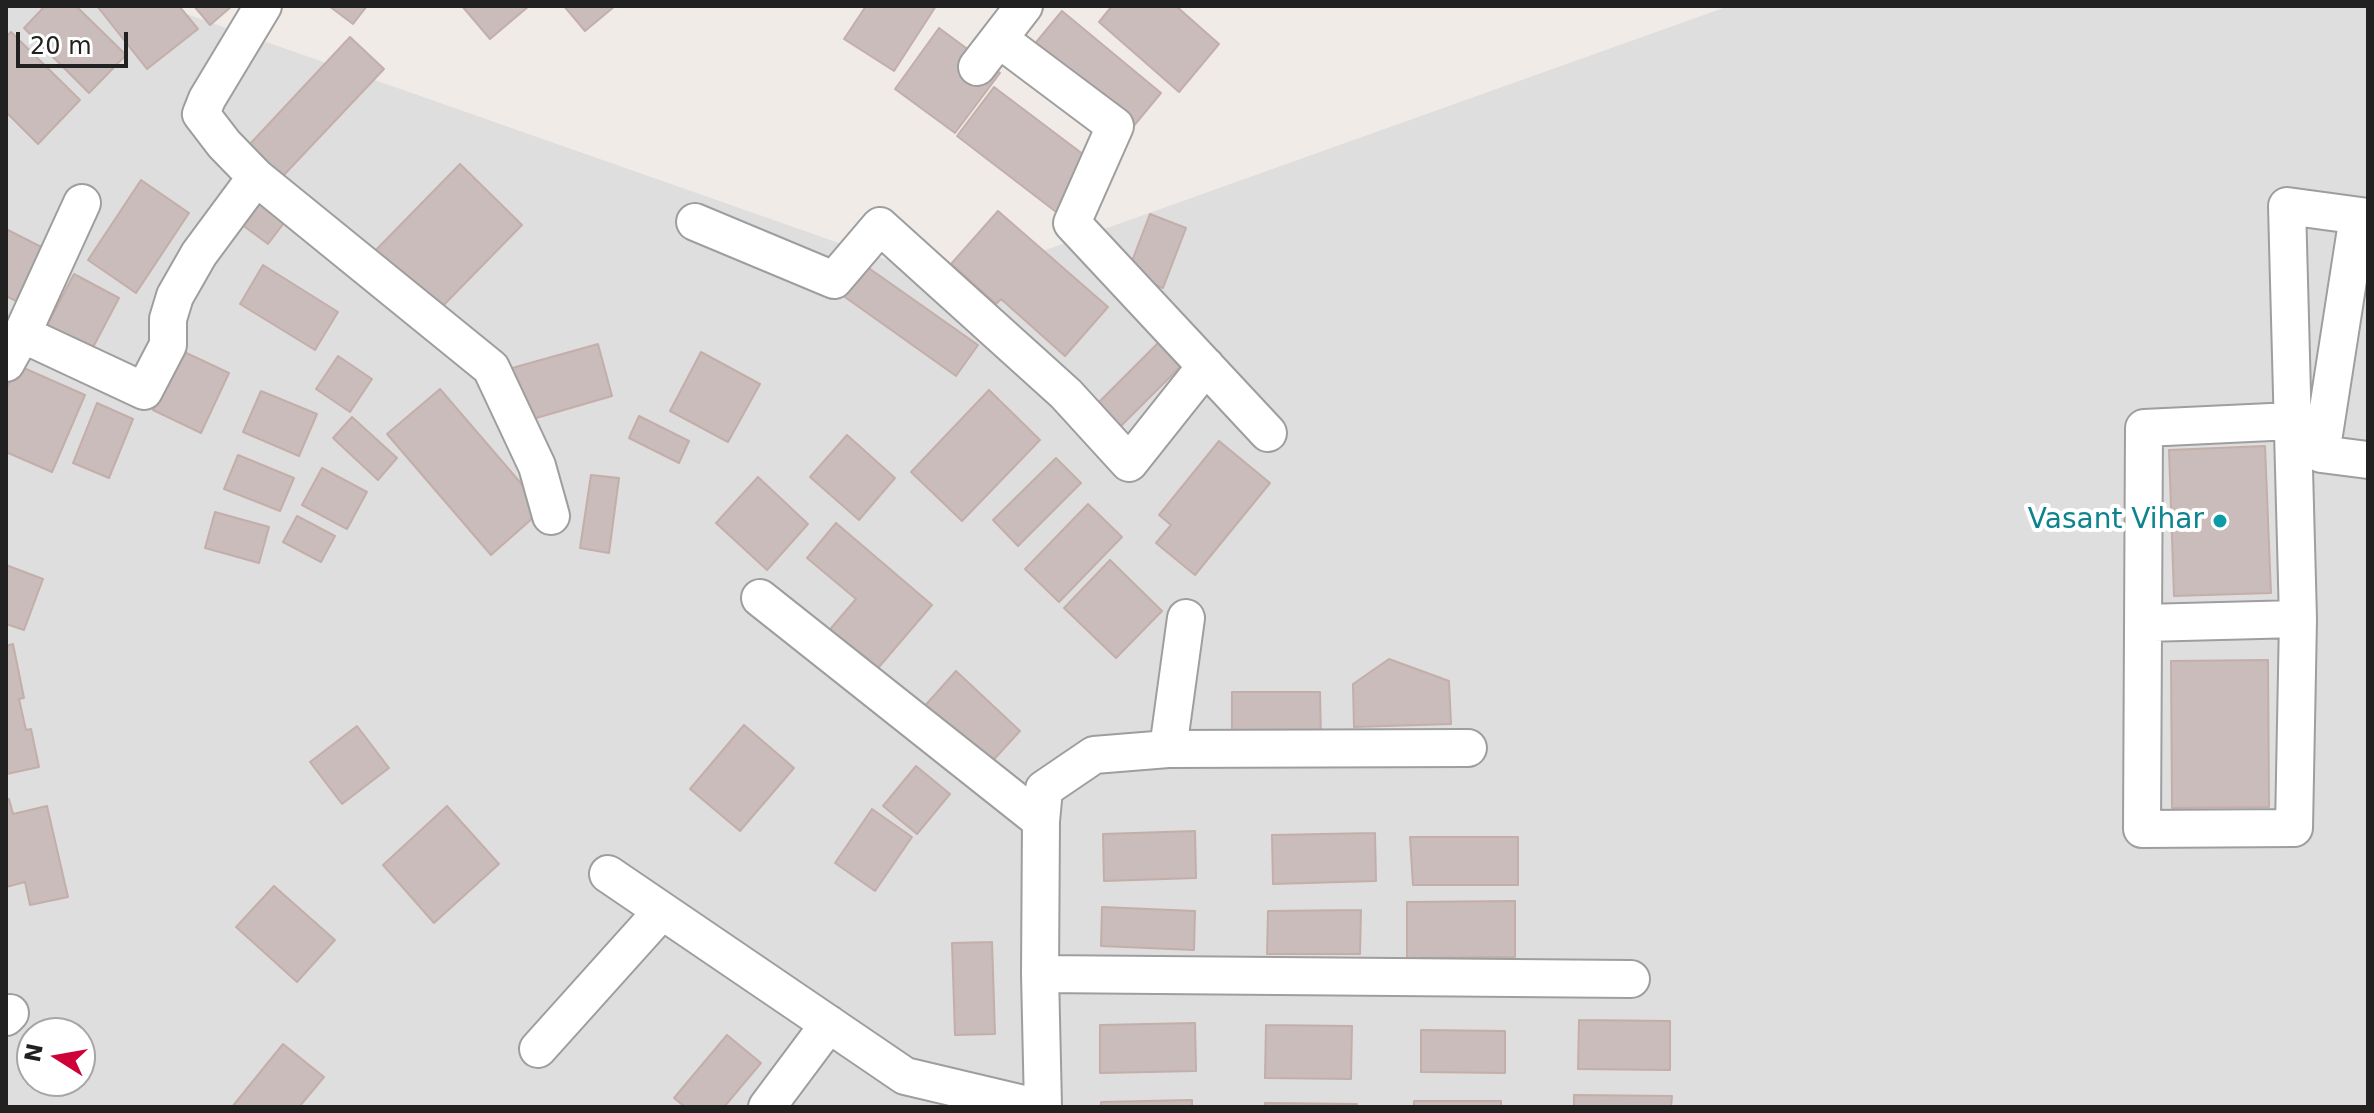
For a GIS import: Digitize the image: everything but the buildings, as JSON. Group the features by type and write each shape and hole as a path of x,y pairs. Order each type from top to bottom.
{"street":[{"path":"263,6 201,114 224,144 256,177 491,368 537,466 551,516"},
{"path":"977,67 1024,6"},
{"path":"999,39 1115,126 1072,223 1268,433"},
{"path":"82,203 14,349 144,391 168,345 168,319 175,296 199,254 256,177"},
{"path":"2292,421 2144,428 2142,829 2294,828 2298,619 2287,206 2363,217 2321,454 2368,460"},
{"path":"695,222 834,280 880,226 1066,394 1129,463 1206,366"},
{"path":"760,598 1041,821"},
{"path":"1168,749 1186,618"},
{"path":"2144,623 2298,619"},
{"path":"1043,1107 1040,974 1044,789 1094,755 1168,749 1468,748"},
{"path":"608,874 905,1076 1036,1107"},
{"path":"538,1049 662,911"},
{"path":"1040,974 1631,979"},
{"path":"767,1107 829,1024"}],"shaded area":[{"path":"6,6 164,6 953,283 1729,6 2368,6 2368,1107 6,1107"}],"place":[{"name":"Vasant Vihar","path":"2220,521"}]}
